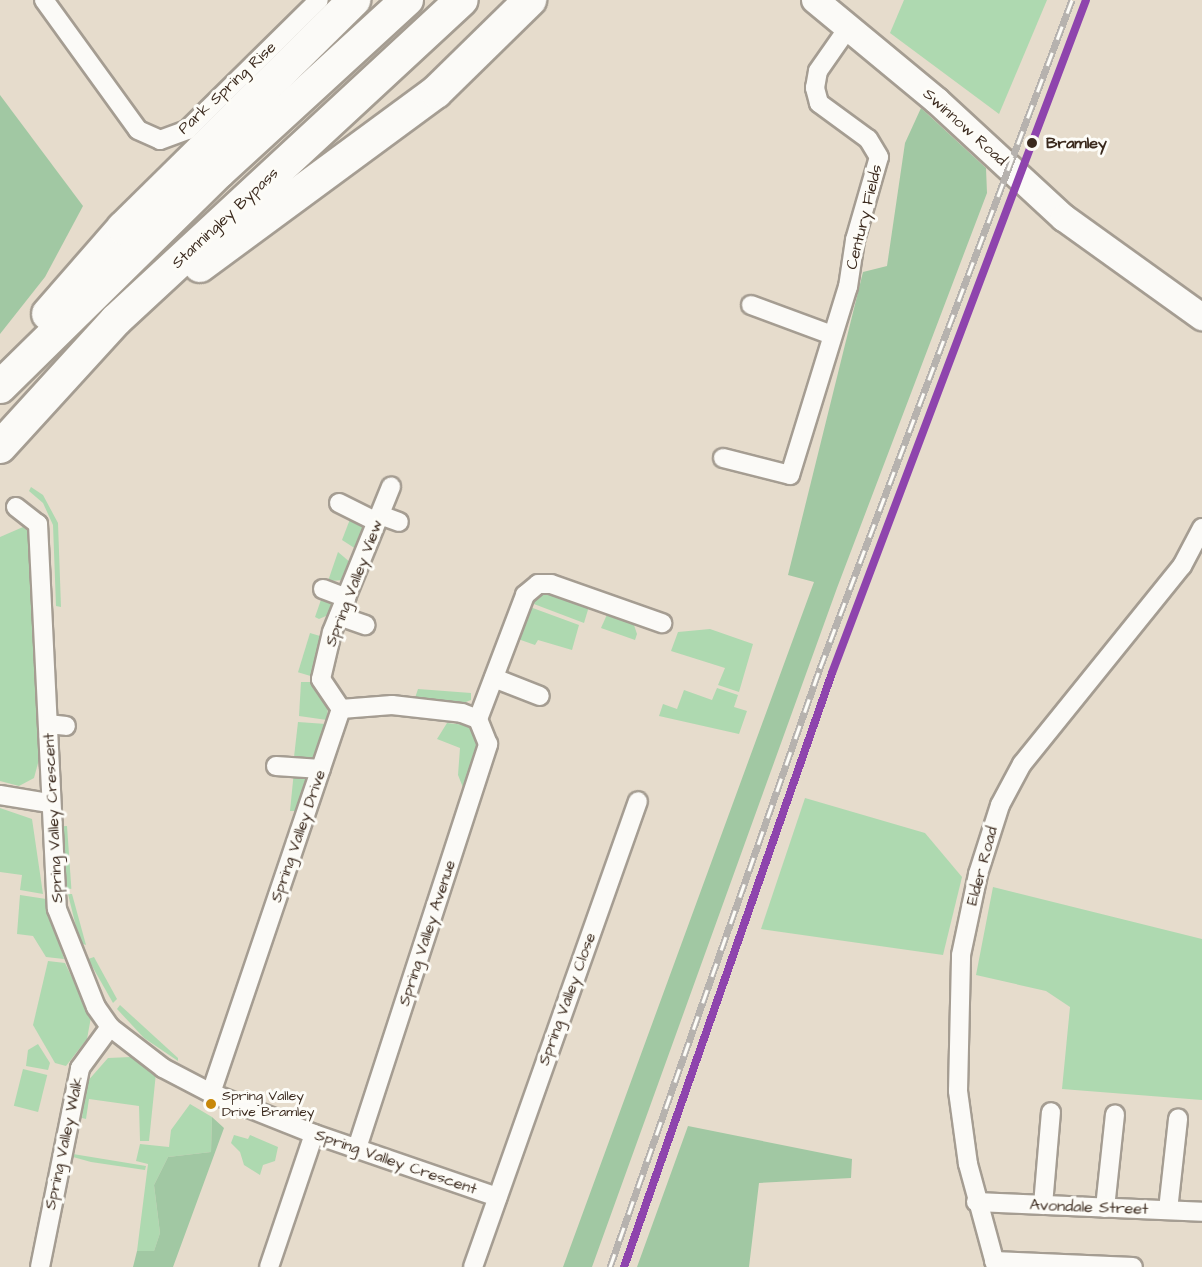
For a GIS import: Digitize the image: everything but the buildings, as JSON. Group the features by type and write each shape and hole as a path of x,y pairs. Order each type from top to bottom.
{"highway":[{"path":"0,376 40,322 123,228 354,0"},
{"path":"0,387 219,172 407,0"},
{"name":"Stanningley Bypass","path":"0,447 116,320 461,0"},
{"path":"116,320 192,271 436,92 530,0"}],"street":[{"name":"Park Spring Rise","path":"44,0 138,130 159,140 187,130 319,0"},
{"name":"Swinnow Road","path":"815,0 938,101 1064,218 1202,317"},
{"name":"Century Fields","path":"723,458 790,475 848,287 855,240 879,158 868,139 819,102 815,88 818,71 848,28"},
{"path":"751,305 832,335"},
{"name":"Spring Valley View","path":"341,709 321,679 339,616 391,487"},
{"path":"339,503 378,519 399,522"},
{"name":"Spring Valley Crescent","path":"16,507 38,524 48,724 49,803 57,909 84,952 96,1007 110,1028 163,1068 211,1093 314,1134 497,1197"},
{"name":"Elder Road","path":"995,1264 976,1202 958,1091 957,1052 962,955 987,840 1022,764 1182,566 1202,528"},
{"path":"341,709 392,705 462,714 478,719 525,595 538,584 551,584 662,623"},
{"path":"323,589 346,598"},
{"path":"339,616 365,625"},
{"path":"494,678 540,696"},
{"name":"Spring Valley Drive","path":"211,1093 341,709"},
{"name":"Spring Valley Avenue","path":"357,1148 488,744 478,719"},
{"path":"48,724 66,726"},
{"path":"276,766 321,769"},
{"path":"0,795 49,803"},
{"name":"Spring Valley Close","path":"473,1267 638,801"},
{"name":"Spring Valley Walk","path":"40,1267 72,1127 80,1068 110,1028"},
{"path":"1043,1205 1051,1112"},
{"path":"1105,1208 1115,1115"},
{"path":"1168,1210 1178,1119"},
{"path":"269,1267 314,1134"},
{"name":"Avondale Street","path":"976,1202 1202,1212"},
{"path":"995,1264 1133,1267"}],"green space":[{"path":"904,0 1047,0 999,114 890,33"},
{"path":"0,95 83,206 45,277 0,334"},
{"path":"921,108 986,168 987,193 837,588 592,1267 563,1267 814,582 788,575 863,272 887,266 905,143"},
{"path":"31,487 43,495 58,523 61,607 56,606 53,525 43,503 29,491"},
{"path":"352,514 366,522 356,549 342,540"},
{"path":"23,527 30,533 41,752 34,778 19,786 0,781 0,537"},
{"path":"338,552 351,563 345,580 328,581"},
{"path":"551,590 590,603 584,623 526,601 533,594"},
{"path":"323,594 337,602 333,613 319,619 315,617"},
{"path":"530,607 579,625 572,650 538,640 535,645 518,639"},
{"path":"609,610 632,619 637,634 635,640 601,628"},
{"path":"710,629 753,644 739,692 718,685 725,668 671,651 678,632"},
{"path":"310,633 323,637 311,676 298,672"},
{"path":"301,682 316,682 328,706 327,720 299,716"},
{"path":"717,688 738,695 734,707 747,711 739,734 659,716 663,704 677,709 684,690 712,700"},
{"path":"418,689 471,693 471,700 463,703 415,698"},
{"path":"298,722 326,724 313,759 294,757"},
{"path":"447,723 466,725 479,738 479,748 464,790 458,775 460,748 437,739"},
{"path":"294,771 307,778 295,811 290,811"},
{"path":"805,798 925,833 962,877 943,955 761,929"},
{"path":"0,808 32,819 43,894 20,890 22,875 0,872"},
{"path":"62,826 67,826 71,889 66,889"},
{"path":"993,887 1202,939 1202,1100 1062,1089 1070,1007 1046,991 976,975"},
{"path":"68,894 72,894 86,945 80,943"},
{"path":"20,895 46,899 64,959 46,957 33,936 17,934"},
{"path":"94,957 117,999 113,1003 88,959"},
{"path":"48,961 65,963 91,1017 87,1039 66,1066 55,1063 33,1025"},
{"path":"120,1005 178,1058 178,1061 144,1038 117,1009"},
{"path":"38,1044 50,1063 48,1070 26,1066 28,1050"},
{"path":"131,1057 156,1073 149,1141 140,1141 139,1106 89,1099 86,1119 82,1118 86,1083 108,1058"},
{"path":"23,1069 47,1075 38,1112 14,1106"},
{"path":"190,1104 212,1117 211,1152 168,1157 154,1185 160,1233 154,1251 137,1251 148,1164 136,1161 140,1144 169,1147 171,1130"},
{"path":"212,1117 224,1128 173,1267 133,1267 137,1251 154,1251 160,1233 154,1185 168,1157 211,1152"},
{"path":"688,1126 852,1159 851,1178 759,1183 749,1267 637,1267"},
{"path":"234,1135 248,1139 250,1135 278,1147 275,1161 263,1165 260,1175 244,1165 240,1152 231,1143"},
{"path":"73,1154 146,1166 145,1170 91,1162 73,1157"}],"railway":[{"path":"610,1267 820,668 1072,0"}],"transit line":[{"path":"624,1267 832,673 1086,0"}],"place":[{"name":"Bramley","path":"1032,143"},
{"name":"Spring Valley Drive Bramley","path":"211,1104"}]}
